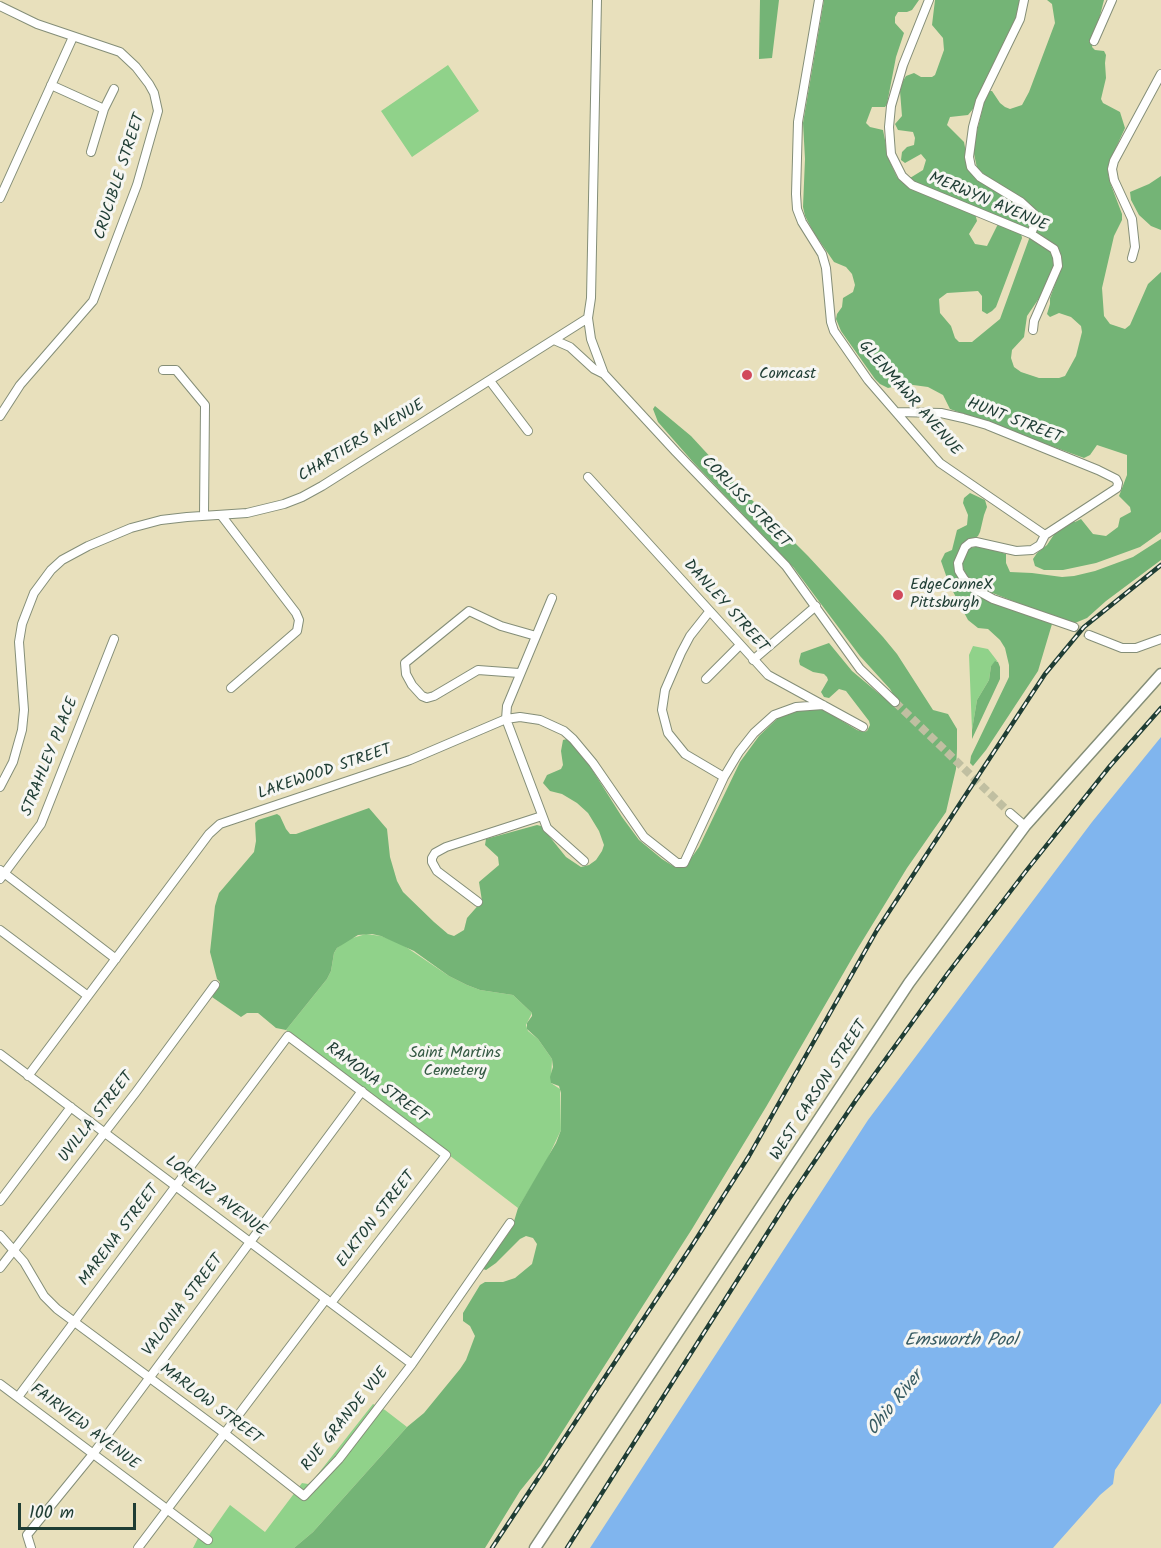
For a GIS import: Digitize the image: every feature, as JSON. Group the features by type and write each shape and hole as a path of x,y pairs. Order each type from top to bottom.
{"main road":[{"name":"WEST CARSON STREET","path":"535,1548 909,983 1025,826 1161,674"}],"street":[{"path":"588,318 591,298 597,0"},
{"name":"GLENMAWR AVENUE","path":"819,0 798,122 797,209 802,222 822,254 829,286 831,322 834,331 868,380 940,463 1046,535"},
{"name":"MERWYN AVENUE","path":"929,0 903,65 891,106 890,144 894,161 902,176 912,185 1031,234 1054,249 1058,266 1034,321 1033,330"},
{"path":"1024,0 1020,19 980,101 973,127 969,157 971,167 980,177 1021,202 1033,213 1036,221 1031,234"},
{"path":"1094,41 1112,0"},
{"name":"CRUCIBLE STREET","path":"0,6 37,24 120,52 149,84 154,93 158,111 137,185 93,301 20,385 0,416"},
{"path":"0,198 73,37"},
{"path":"1132,258 1136,247 1132,219 1114,180 1112,169 1114,160 1161,74"},
{"path":"51,85 104,110"},
{"path":"91,152 104,110 114,89"},
{"name":"CHARTIERS AVENUE","path":"0,787 13,762 22,730 24,710 19,642 22,624 34,593 62,560 108,537 161,520 247,513 284,504 322,486 588,318"},
{"name":"CORLISS STREET","path":"588,318 591,339 604,374 786,566 860,669 895,702"},
{"path":"555,340 570,347 594,369 604,374"},
{"path":"163,369 177,370 205,405 204,515"},
{"path":"490,381 528,431"},
{"name":"HUNT STREET","path":"897,412 941,413 971,420 1116,479 1117,488 1046,535"},
{"name":"DANLEY STREET","path":"588,477 768,675 863,727"},
{"path":"221,515 299,620 297,632 231,688"},
{"path":"1046,535 1040,545 1032,550 1016,551 986,543 970,543 960,557 959,571 973,588 993,598 1074,627"},
{"path":"552,598 519,673 507,706 506,719 547,828 584,861"},
{"path":"753,660 816,606"},
{"path":"519,673 478,670 427,698 412,685 406,674 405,663 469,611 501,626 536,636"},
{"path":"709,612 690,636 669,678 663,701 668,733 685,754 724,777 754,733 774,715 796,707 823,705"},
{"path":"1089,635 1122,648 1136,648 1161,639"},
{"name":"STRAHLEY PLACE","path":"1,874 41,824 114,639"},
{"path":"706,679 740,645"},
{"name":"LAKEWOOD STREET","path":"28,1076 209,834 220,824 410,760 506,719 520,717 540,720 564,731 573,739 593,763 644,837 677,863 684,863 724,777"},
{"path":"1010,813 1025,826"},
{"path":"478,902 437,871 432,862 435,853 542,816"},
{"path":"1,874 116,959"},
{"path":"0,930 88,996"},
{"name":"UVILLA STREET","path":"0,1268 215,984"},
{"name":"RAMONA STREET","path":"288,1036 446,1155"},
{"name":"MARENA STREET","path":"18,1397 288,1036"},
{"path":"0,1067 3,1057"},
{"name":"LORENZ AVENUE","path":"3,1057 412,1364"},
{"name":"VALONIA STREET","path":"31,1548 27,1535 93,1454 362,1091"},
{"path":"0,1201 71,1107"},
{"name":"ELKTON STREET","path":"138,1548 224,1433 446,1155"},
{"name":"RUE GRANDE VUE","path":"304,1496 339,1458 412,1364 510,1223"},
{"name":"MARLOW STREET","path":"0,1235 15,1250 44,1296 74,1322 224,1433 304,1496"},
{"name":"FAIRVIEW AVENUE","path":"0,1384 208,1540"}],"green space":[{"path":"760,0 779,0 772,58 759,59"},
{"path":"824,0 919,0 912,10 898,12 895,17 895,23 904,33 896,57 887,104 885,107 872,107 866,123 870,127 883,130 889,160 897,177 906,185 928,196 975,213 977,221 969,234 975,244 987,246 998,224 1021,233 1022,238 996,307 992,311 987,314 982,311 982,296 978,291 947,293 939,299 940,313 951,326 959,342 972,342 1000,319 1029,239 1047,247 1053,255 1054,267 1046,288 1027,316 1024,337 1012,350 1011,358 1014,367 1021,372 1039,378 1059,378 1065,376 1076,356 1082,332 1081,326 1071,317 1059,313 1050,317 1047,314 1050,298 1062,265 1058,249 1034,233 1038,222 977,168 973,149 987,91 992,91 1000,103 1010,109 1022,105 1029,92 1055,23 1052,4 1047,0 1104,0 1092,47 1095,50 1104,51 1106,55 1106,78 1101,99 1103,103 1120,112 1125,128 1109,163 1108,174 1122,214 1122,220 1114,236 1102,288 1104,316 1110,324 1125,329 1130,325 1148,284 1161,272 1161,532 1140,547 1096,563 1063,570 1044,570 1035,566 1033,559 1037,553 1047,545 1057,530 1072,520 1075,522 1081,519 1093,534 1106,536 1118,527 1120,518 1131,512 1130,507 1119,496 1127,475 1127,455 1097,445 1090,455 1084,458 950,409 943,395 928,387 906,384 888,388 875,379 841,331 836,319 842,307 843,298 853,292 855,285 852,274 846,267 834,262 814,233 803,207 805,159 803,123"},
{"path":"935,0 1021,0 1017,17 973,109 968,115 950,117 947,125 964,142 969,168 1020,204 1033,219 1029,231 912,183 910,178 923,170 926,160 921,154 905,163 901,160 902,152 914,145 915,138 913,132 898,130 895,124 902,116 900,91 903,81 906,76 914,73 921,77 935,75 944,50 943,38 932,25"},
{"path":"448,65 479,111 412,157 381,111"},
{"path":"1161,176 1161,230 1151,226 1139,215 1131,200 1130,192"},
{"path":"655,406 691,436 883,637 897,654 933,710 948,714 957,729 957,749 956,769 946,812 907,868 858,948 692,1229 485,1548 294,1548 313,1532 407,1427 424,1413 460,1369 475,1336 470,1326 463,1321 463,1313 480,1285 485,1282 503,1282 515,1278 532,1264 537,1244 533,1238 526,1236 496,1263 486,1270 483,1269 512,1228 518,1208 556,1143 561,1130 561,1093 559,1086 551,1083 552,1059 538,1039 527,1029 532,1013 513,995 480,990 467,985 449,976 414,951 381,936 358,935 337,948 327,979 286,1030 276,1028 258,1013 247,1013 241,1017 212,997 220,982 217,979 210,952 215,906 219,893 254,852 255,823 277,814 290,834 296,834 369,808 387,829 390,857 403,892 434,922 448,934 454,936 464,930 467,918 482,901 479,882 499,865 498,857 485,845 486,839 537,825 541,826 566,857 581,867 596,860 602,851 604,845 599,831 588,813 562,794 550,791 543,783 547,775 561,769 563,765 561,751 563,740 567,739 571,742 588,763 639,840 662,859 673,866 681,867 687,864 699,847 740,762 759,736 778,718 796,710 818,708 857,730 867,731 869,721 846,691 839,689 829,698 824,697 821,692 828,680 827,677 800,665 801,653 829,643 852,671 877,692 892,704 896,699 890,689 860,656 794,568 658,422 653,409"},
{"path":"970,493 985,500 987,507 978,536 963,546 960,581 969,590 996,604 1052,624 1038,671 973,766 970,763 971,756 1009,677 1009,665 1005,648 1000,640 988,629 978,628 968,620 949,584 941,561 945,553 952,550 957,530 967,525 968,515 963,503 964,498"},
{"path":"1161,539 1161,560 1087,618 1075,623 985,590 967,576 962,566 962,561 969,548 981,546 1006,554 1006,563 1010,572 1074,576 1133,557"},
{"path":"973,646 988,649 998,662 991,666 989,680 977,700 972,730 969,655"},
{"path":"995,661 1000,667 1000,679 972,739 977,700 989,680 991,666"},
{"name":"Saint Martins Cemetery","path":"366,934 381,936 400,943 449,976 467,985 480,990 513,995 532,1013 526,1025 528,1031 538,1039 552,1059 551,1083 560,1089 561,1130 545,1164 518,1208 286,1030 327,979 337,948 349,939"},
{"path":"373,1404 407,1427 313,1532 294,1548 193,1548 198,1538 209,1535 230,1505 265,1532 302,1483 308,1484 314,1479"}],"water":[{"name":"Emsworth Pool","path":"1161,737 1161,1403 1115,1470 1113,1484 1100,1495 1053,1548 590,1548 868,1120 1092,822"}],"tunnel":[{"path":"1074,627 1089,635"},
{"path":"895,702 1010,813"}],"railway":[{"path":"492,1548 749,1156 877,930 1045,674 1084,627 1161,565"},
{"path":"567,1548 789,1199 856,1100 948,973 1026,871 1110,766 1161,708"}],"place":[{"name":"Comcast","path":"747,375"},
{"name":"EdgeConneX Pittsburgh","path":"898,595"}],"water label":[{"name":"Ohio River","path":"896,1404"}]}
